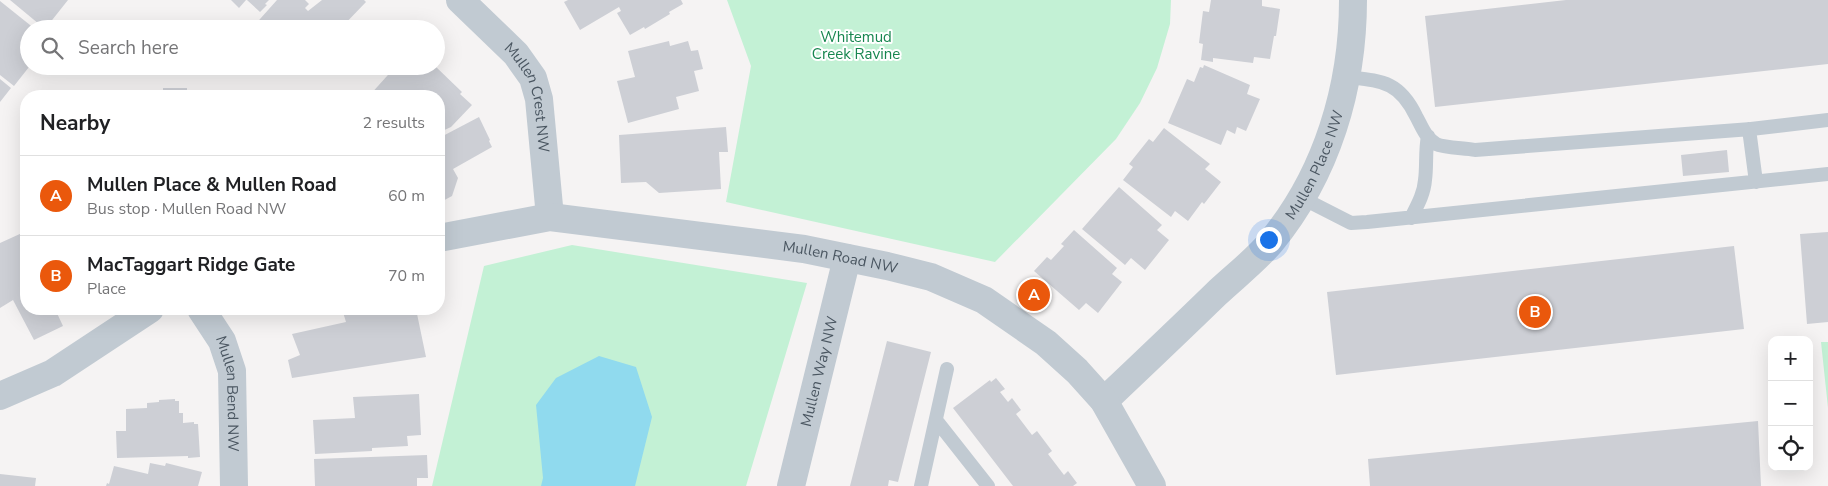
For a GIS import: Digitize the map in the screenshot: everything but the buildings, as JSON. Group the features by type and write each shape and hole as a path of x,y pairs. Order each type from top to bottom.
{"street":[{"name":"Mullen Crest NW","path":"460,0 516,54 533,78 540,99 550,217"},
{"name":"Mullen Place NW","path":"1104,401 1270,243 1302,198 1318,169 1335,125 1347,77 1353,25 1353,0"},
{"name":"Mullen Road NW","path":"445,237 550,217 804,249 931,277 984,300 1046,343 1077,371 1104,401 1152,486"},
{"name":"Mullen Way NW","path":"791,486 847,258"},
{"path":"0,396 53,373 141,315"},
{"name":"Mullen Bend NW","path":"205,315 222,341 232,372 234,486"}],"lane":[{"path":"1347,77 1376,80 1392,85 1406,98 1424,133 1438,144 1475,150 1749,129 1828,120"},
{"path":"1749,129 1756,182"},
{"path":"1411,218 1421,197 1425,180 1428,136"},
{"path":"1302,198 1351,223 1828,174"},
{"path":"921,486 948,369"},
{"path":"936,420 988,486"}],"green space":[{"name":"Whitemud Creek Ravine","path":"727,0 1171,0 1170,24 1157,68 1140,103 1116,139 995,262 726,202 751,66"},
{"path":"572,245 807,283 746,486 432,486 484,266"},
{"path":"1821,342 1828,342 1828,408"}],"water":[{"path":"599,356 636,367 652,417 635,486 541,486 543,478 536,405 556,378"}],"place":[{"name":"Mullen Place & Mullen Road","path":"1034,295"},
{"name":"MacTaggart Ridge Gate","path":"1535,312"}]}
